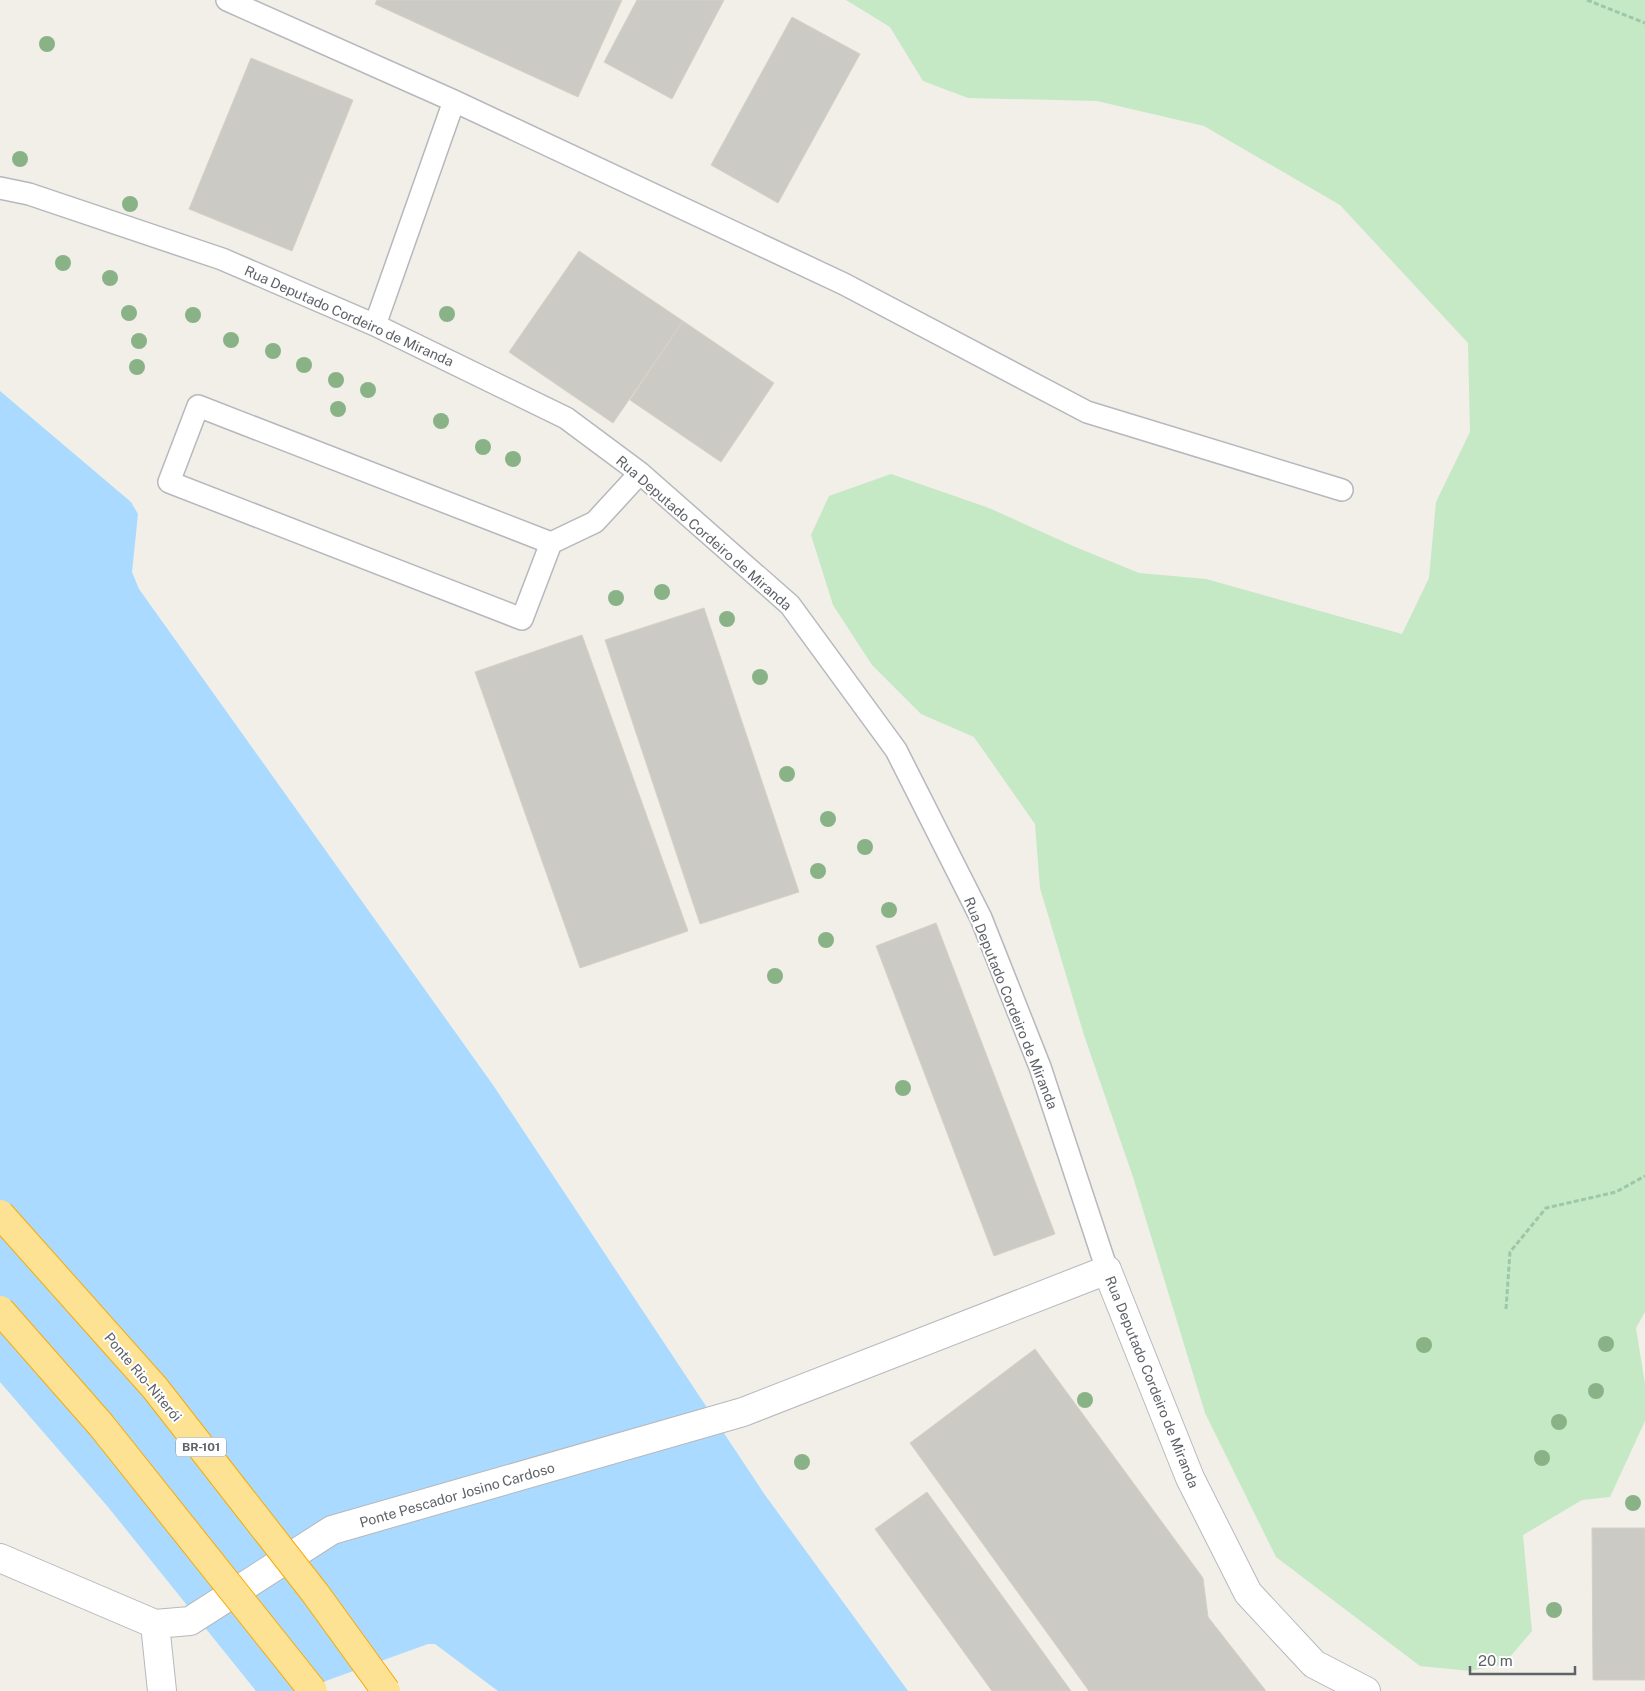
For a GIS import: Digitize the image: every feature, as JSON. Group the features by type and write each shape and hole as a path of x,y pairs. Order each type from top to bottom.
{"highway":[{"name":"Ponte Rio-Niterói","path":"0,1214 155,1388 309,1585 386,1691"},
{"path":"0,1310 101,1425 313,1691"}],"street":[{"name":"Ponte Pescador Josino Cardoso","path":"155,1624 190,1621 332,1530 743,1412 1106,1270"},
{"name":"Rua Deputado Cordeiro de Miranda","path":"1106,1270 1190,1478 1248,1593 1314,1664 1352,1687"},
{"path":"0,1558 155,1624 162,1691"}],"lane":[{"path":"227,0 454,101 844,284 1087,412 1342,490"},
{"path":"375,325 454,101"},
{"name":"Rua Deputado Cordeiro de Miranda","path":"0,188 29,194 222,259 375,325 566,418 640,473 790,605 896,750 981,918 1040,1066 1106,1270"},
{"path":"551,543 198,406 169,482 522,619 551,543 595,522 640,473"}],"path":[{"path":"1587,0 1645,23"},
{"path":"1506,1309 1510,1252 1546,1208 1616,1192 1645,1176"}],"green space":[{"path":"846,0 1645,0 1645,1312 1636,1328 1645,1384 1645,1421 1610,1497 1582,1500 1523,1535 1532,1631 1504,1664 1470,1671 1420,1666 1276,1557 1205,1413 1133,1177 1084,1035 1040,888 1035,824 974,737 921,714 872,665 833,605 811,535 829,496 891,474 989,508 1139,573 1206,579 1402,634 1429,578 1436,502 1470,432 1468,343 1340,205 1204,126 1097,101 968,98 923,81 890,27"}],"water":[{"path":"0,391 131,502 138,514 132,572 139,589 493,1085 765,1495 908,1691 498,1691 435,1644 428,1644 298,1691 256,1691 108,1507 0,1382"}],"building":[{"path":"377,0 622,0 578,97 375,4"},
{"path":"637,0 724,0 672,99 604,62"},
{"path":"792,17 860,54 778,203 711,165"},
{"path":"251,58 353,100 292,251 189,209"},
{"path":"579,251 683,321 613,423 509,352"},
{"path":"683,321 774,383 721,462 630,400"},
{"path":"704,608 799,892 700,924 605,640"},
{"path":"582,635 688,931 580,968 475,672"},
{"path":"936,923 1055,1234 994,1256 876,946"},
{"path":"1035,1349 1203,1578 1208,1617 1266,1691 1089,1691 910,1443"},
{"path":"927,1492 1071,1691 992,1691 875,1529"},
{"path":"1592,1528 1645,1528 1645,1680 1593,1680"}]}
